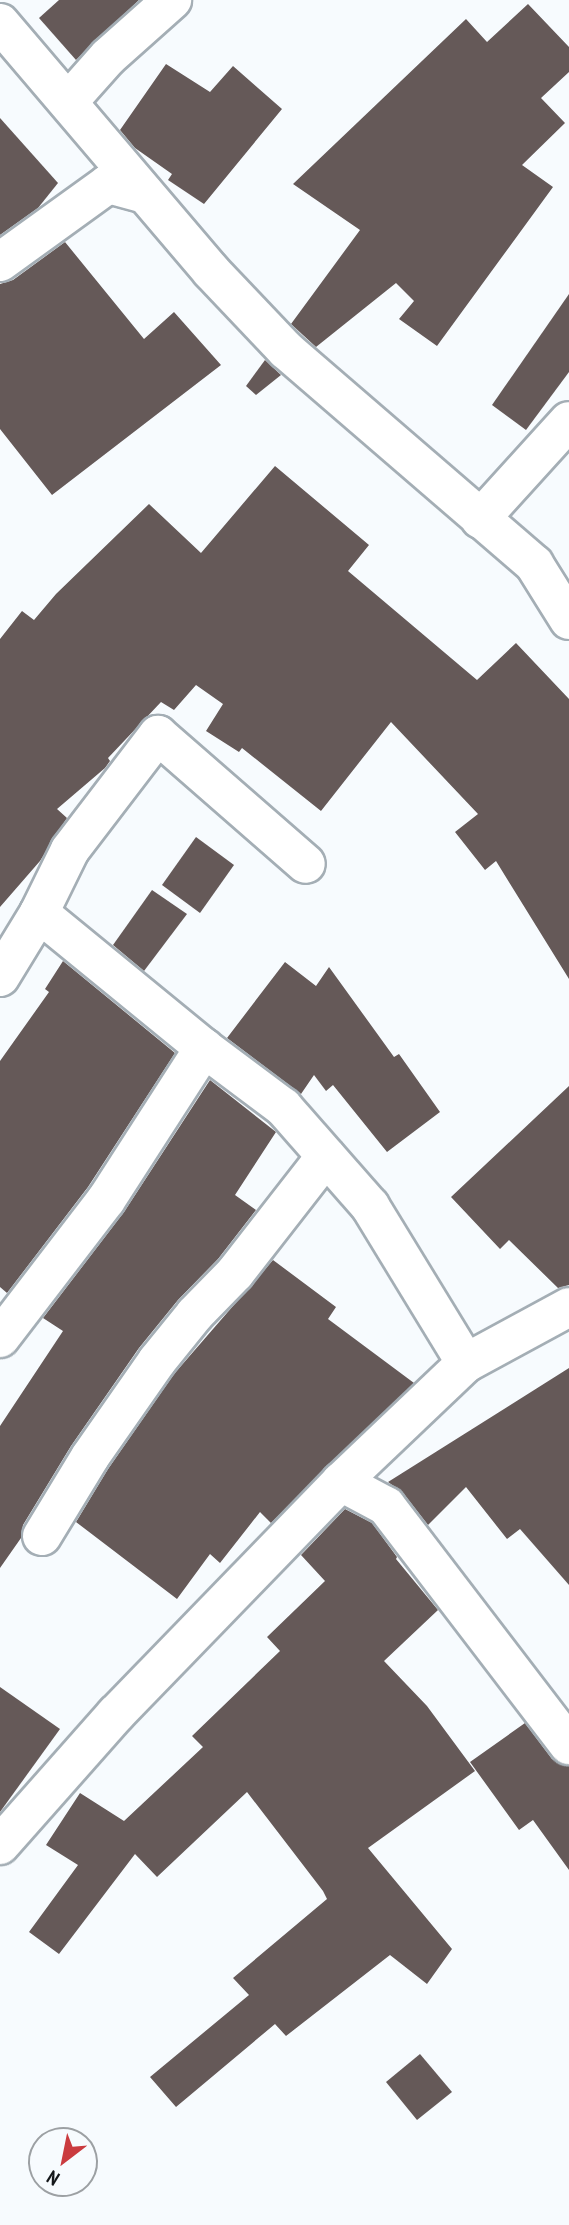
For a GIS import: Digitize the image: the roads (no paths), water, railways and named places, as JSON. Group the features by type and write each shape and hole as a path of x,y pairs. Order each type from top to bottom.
{"street":[{"path":"68,102 108,57 172,0"},
{"path":"0,23 211,271 286,350 534,564 569,620"},
{"path":"0,262 108,184 145,194"},
{"path":"480,519 569,421"},
{"path":"0,977 39,913 70,850 158,736 306,864"},
{"path":"39,913 204,1048 283,1107 370,1206 466,1363"},
{"path":"0,1338 106,1200 204,1048"},
{"path":"42,1536 90,1457 157,1361 195,1314 235,1273 326,1156"},
{"path":"0,1845 117,1714 341,1482 466,1363 569,1307"},
{"path":"341,1482 386,1506 569,1745"}]}
